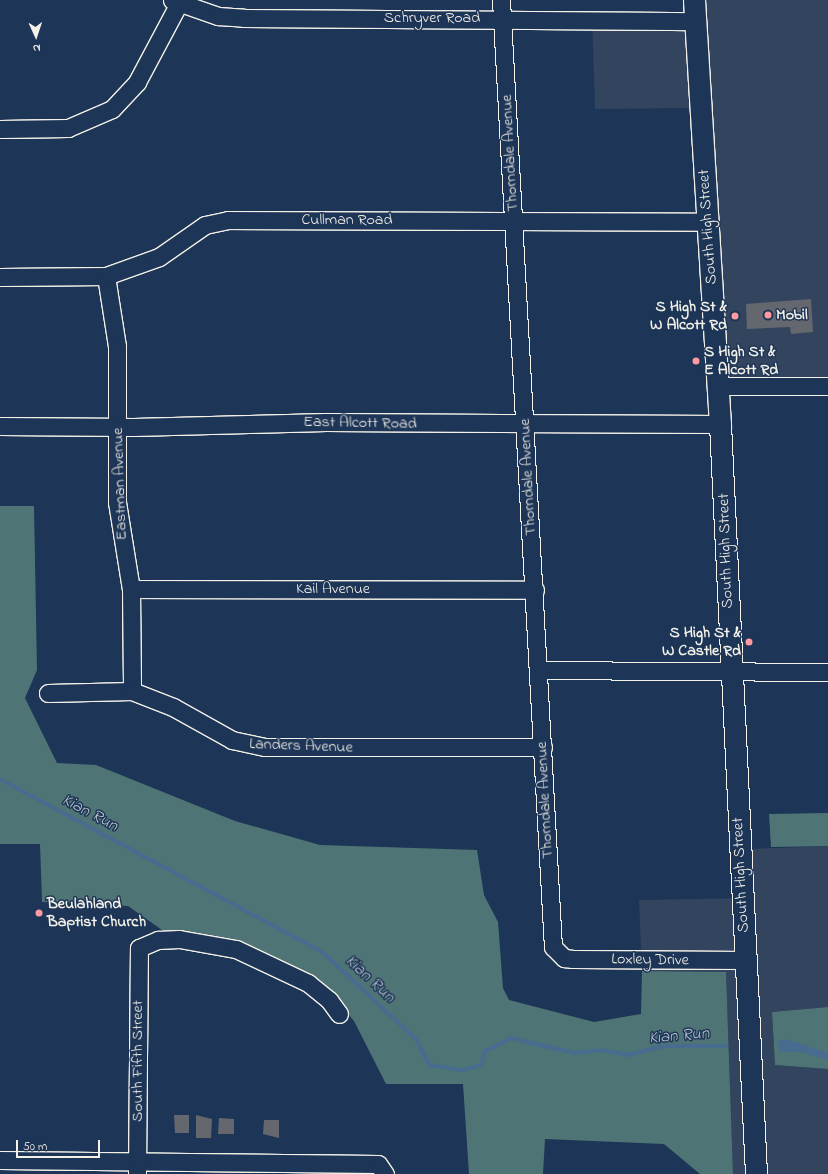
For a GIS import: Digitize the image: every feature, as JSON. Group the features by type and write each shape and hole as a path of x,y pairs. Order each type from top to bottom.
{"main road":[{"name":"South High Street","path":"694,0 718,386 756,1174"}],"street":[{"name":"Thorndale Avenue","path":"501,0 526,424 552,940 557,953"},
{"name":"Schryver Road","path":"176,2 218,16 244,18 502,18 695,21"},
{"path":"0,129 68,128 112,110 137,82 176,2"},
{"name":"Cullman Road","path":"0,277 106,276 159,257 205,225 220,221 707,222"},
{"name":"Eastman Avenue","path":"106,276 117,346 119,530 131,589 132,692"},
{"path":"718,386 828,386"},
{"name":"East Alcott Road","path":"0,426 118,427 283,422 720,424"},
{"name":"Kail Avenue","path":"131,589 535,590"},
{"path":"539,670 828,672"},
{"name":"Landers Avenue","path":"48,693 132,692 173,707 242,744 543,747"},
{"name":"South Fifth Street","path":"137,1168 139,948 158,940 179,939 236,949 308,982 329,1000 339,1014"},
{"name":"Loxley Drive","path":"557,953 573,959 745,960"},
{"path":"0,1160 137,1168 378,1164 384,1171"}],"shaded area":[{"path":"689,0 828,0 828,390 711,389 695,108 595,109 592,16 689,16"},
{"path":"828,846 828,1007 772,1012 775,1065 828,1069 828,1174 733,1174 726,972 642,971 639,900 747,898 745,849"},
{"path":"787,1039 828,1053 828,1060 800,1052 779,1052 778,1041"}],"green space":[{"path":"0,506 34,506 37,670 25,698 57,763 96,765 235,821 320,845 477,850 484,895 498,922 503,988 509,1000 594,1022 641,1014 642,971 726,972 733,1174 700,1174 664,1144 545,1139 543,1174 469,1174 463,1084 386,1084 354,1021 328,991 224,941 162,930 128,906 42,902 40,844 0,844"},
{"path":"828,813 828,846 771,847 769,814"},
{"path":"828,1007 828,1069 775,1065 772,1012"}],"building":[{"name":"Mobil","path":"811,299 813,332 791,334 790,327 747,329 746,304"},
{"path":"174,1115 189,1115 189,1133 175,1133"},
{"path":"196,1115 212,1119 211,1138 196,1138"},
{"path":"219,1118 234,1119 234,1134 218,1134"},
{"path":"264,1120 279,1120 279,1138 263,1134"}],"waterway":[{"name":"Kian Run","path":"0,779 323,952 416,1039 430,1065 463,1070 482,1065 484,1052 511,1038 575,1053 602,1050 628,1055 665,1046 726,1046"}],"place":[{"name":"Mobil","path":"768,315"},
{"name":"S High St & W Alcott Rd","path":"735,316"},
{"name":"S High St & E Alcott Rd","path":"696,361"},
{"name":"S High St & W Castle Rd","path":"749,642"},
{"name":"Beulahland Baptist Church","path":"39,913"}]}
